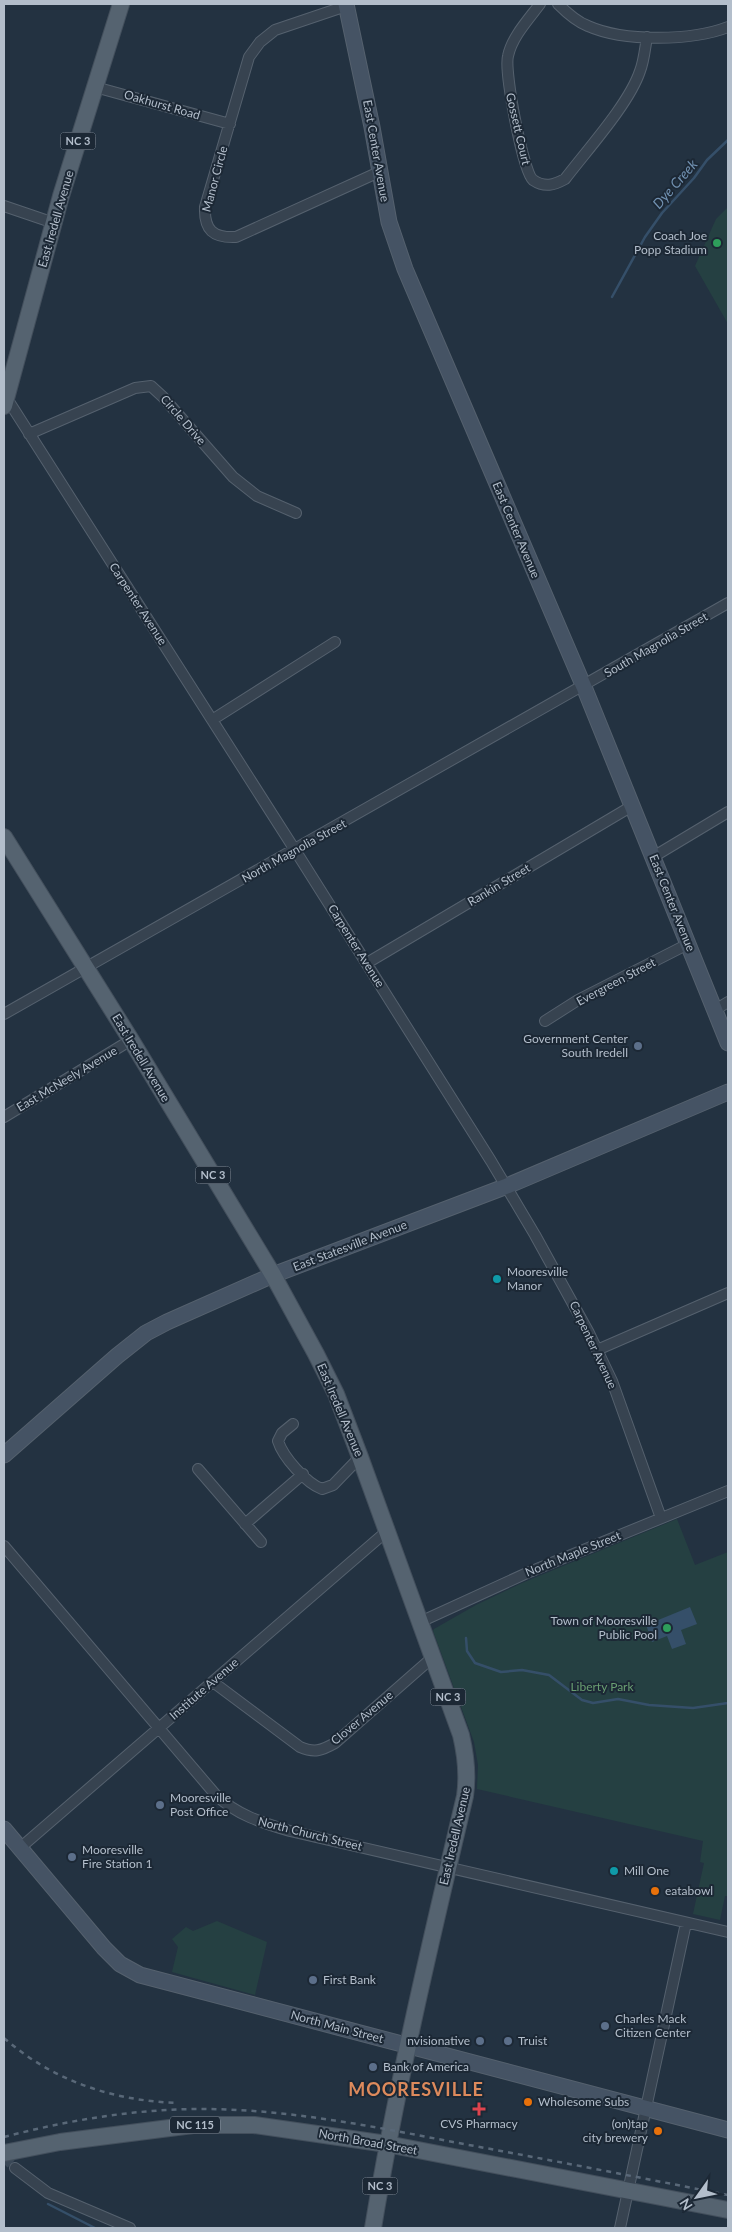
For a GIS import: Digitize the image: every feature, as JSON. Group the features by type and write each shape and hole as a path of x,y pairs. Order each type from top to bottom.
{"main road":[{"name":"East Iredell Avenue","path":"5,402 54,223 121,4"},
{"name":"East Iredell Avenue","path":"4,839 131,1040 273,1275 336,1394 461,1734 466,1757 467,1780 465,1796 447,1868 408,2046"},
{"name":"NC 3","path":"372,2228 387,2144 408,2046"},
{"name":"North Broad Street","path":"4,2153 60,2142 192,2125 254,2125 387,2144 728,2210"}],"street":[{"name":"Gossett Court","path":"540,4 513,41 508,57 507,75 525,164 532,179 543,185 553,185 565,179 618,110 633,87 640,71 647,37"},
{"path":"558,4 588,26 620,34 647,37 695,35 728,27"},
{"name":"Manor Circle","path":"346,5 275,30 260,42 249,57 205,207 205,220 211,232 223,238 236,236 379,172"},
{"name":"East Center Avenue","path":"346,5 372,128 389,222 405,269 584,687 728,1043"},
{"name":"Oakhurst Road","path":"95,86 230,124"},
{"path":"4,206 54,223"},
{"name":"Circle Drive","path":"29,434 135,388 151,386 164,397 233,477 257,496 296,512"},
{"name":"Carpenter Avenue","path":"5,402 29,434 507,1186 563,1283 612,1381 661,1518"},
{"name":"South Magnolia Street","path":"584,687 728,603"},
{"path":"212,720 335,642"},
{"name":"North Magnolia Street","path":"4,1014 584,687"},
{"name":"Rankin Street","path":"367,963 632,806"},
{"path":"653,857 728,812"},
{"name":"Evergreen Street","path":"545,1022 578,1000 688,944"},
{"path":"715,1010 728,1002"},
{"name":"East McNeely Avenue","path":"4,1117 131,1040"},
{"name":"East Statesville Avenue","path":"4,1455 117,1356 146,1333 175,1318 273,1275 507,1186 728,1092"},
{"path":"597,1350 728,1293"},
{"path":"293,1424 282,1433 278,1441 281,1449 311,1485 322,1488 332,1485 360,1457"},
{"path":"198,1469 261,1542"},
{"path":"245,1524 303,1474"},
{"name":"North Maple Street","path":"420,1622 527,1572 728,1491"},
{"name":"Institute Avenue","path":"20,1848 387,1531"},
{"name":"North Church Street","path":"4,1546 221,1800 252,1819 290,1831 728,1932"},
{"name":"Clover Avenue","path":"213,1682 300,1747 310,1751 321,1751 335,1743 433,1657"},
{"name":"North Main Street","path":"4,1829 104,1948 120,1964 140,1976 728,2130"},
{"path":"620,2228 686,1922"},
{"path":"16,2168 48,2194 130,2228"}],"green space":[{"name":"Coach Joe Popp Stadium","path":"728,207 728,324 695,266 716,219"},
{"name":"Liberty Park","path":"677,1519 695,1565 728,1552 728,1896 725,1896 720,1920 693,1914 704,1863 700,1862 703,1841 477,1789 478,1765 474,1742 433,1631 476,1605 522,1583"},
{"path":"217,1921 267,1942 255,1995 172,1972 178,1947 172,1939 186,1927 193,1931"}],"water":[{"name":"Town of Mooresville Public Pool","path":"690,1607 697,1624 681,1630 686,1644 672,1649 667,1636 652,1642 646,1625"}],"waterway":[{"name":"Dye Creek","path":"612,297 645,237 662,213 694,178 707,160 728,140"},
{"path":"466,1638 467,1651 475,1663 501,1672 522,1670 549,1675 582,1700 593,1703 618,1699 649,1705 693,1708 728,1703"},
{"path":"48,2204 95,2228"}],"tunnel":[{"path":"4,2157 15,2168"}],"railway":[{"path":"4,2038 43,2066 85,2086 131,2098 178,2103"},
{"path":"4,2137 53,2125 127,2113 202,2109 265,2112 297,2115 391,2130 728,2195"}],"place":[{"name":"Coach Joe Popp Stadium","path":"717,243"},
{"name":"Government Center South Iredell","path":"638,1046"},
{"name":"Mooresville Manor","path":"497,1279"},
{"name":"Town of Mooresville Public Pool","path":"667,1628"},
{"name":"Mooresville Post Office","path":"160,1805"},
{"name":"Mooresville Fire Station 1","path":"72,1857"},
{"name":"Mill One","path":"614,1871"},
{"name":"eatabowl","path":"655,1891"},
{"name":"First Bank","path":"313,1980"},
{"name":"Charles Mack Citizen Center","path":"605,2026"},
{"name":"nvisionative","path":"480,2041"},
{"name":"Truist","path":"508,2041"},
{"name":"Bank of America","path":"373,2067"},
{"name":"Wholesome Subs","path":"528,2102"},
{"name":"CVS Pharmacy","path":"479,2109"},
{"name":"(on)tap city brewery","path":"658,2131"}],"district":[{"name":"MOORESVILLE","path":"416,2090"}]}
